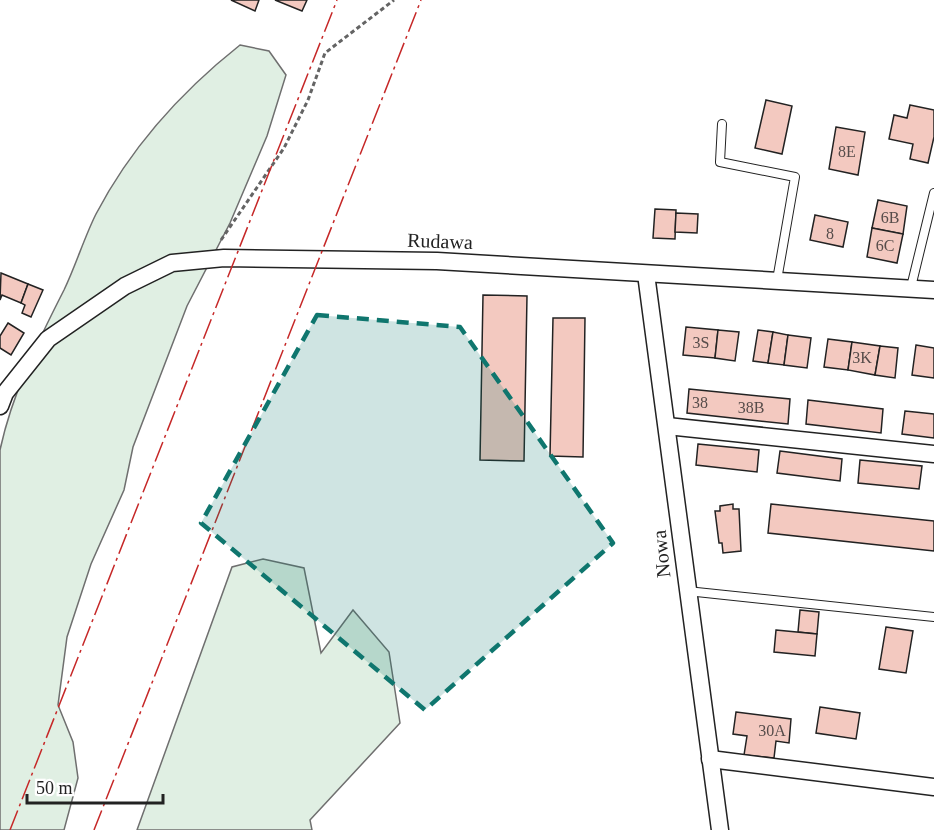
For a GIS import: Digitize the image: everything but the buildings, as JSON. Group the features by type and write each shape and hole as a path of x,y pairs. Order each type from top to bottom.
{"street":[{"name":"Rudawa","path":"0,406 5,393 48,339 124,286 172,263 208,259 437,261 934,290"},
{"name":"Nowa","path":"646,274 720,830"},
{"path":"666,426 934,454"},
{"path":"710,759 934,787"}],"lane":[{"path":"722,124 720,162 795,177 777,280"},
{"path":"911,287 933,194"},
{"path":"687,591 934,616"}],"path":[{"path":"208,259 284,148 308,100 325,52 394,0"}],"highlighted area":[{"path":"317,315 460,327 613,543 425,710 201,523"}],"green space":[{"path":"240,45 269,51 286,75 267,136 230,223 187,306 133,447 124,490 91,564 67,637 58,705 73,742 78,778 64,830 0,830 0,450 11,409 96,214 110,190 159,122 198,82"},
{"path":"263,559 304,568 321,653 353,610 389,652 400,723 310,820 312,830 137,830 232,567"}],"power":[{"path":"10,830 337,0"},
{"path":"94,830 421,0"}]}
